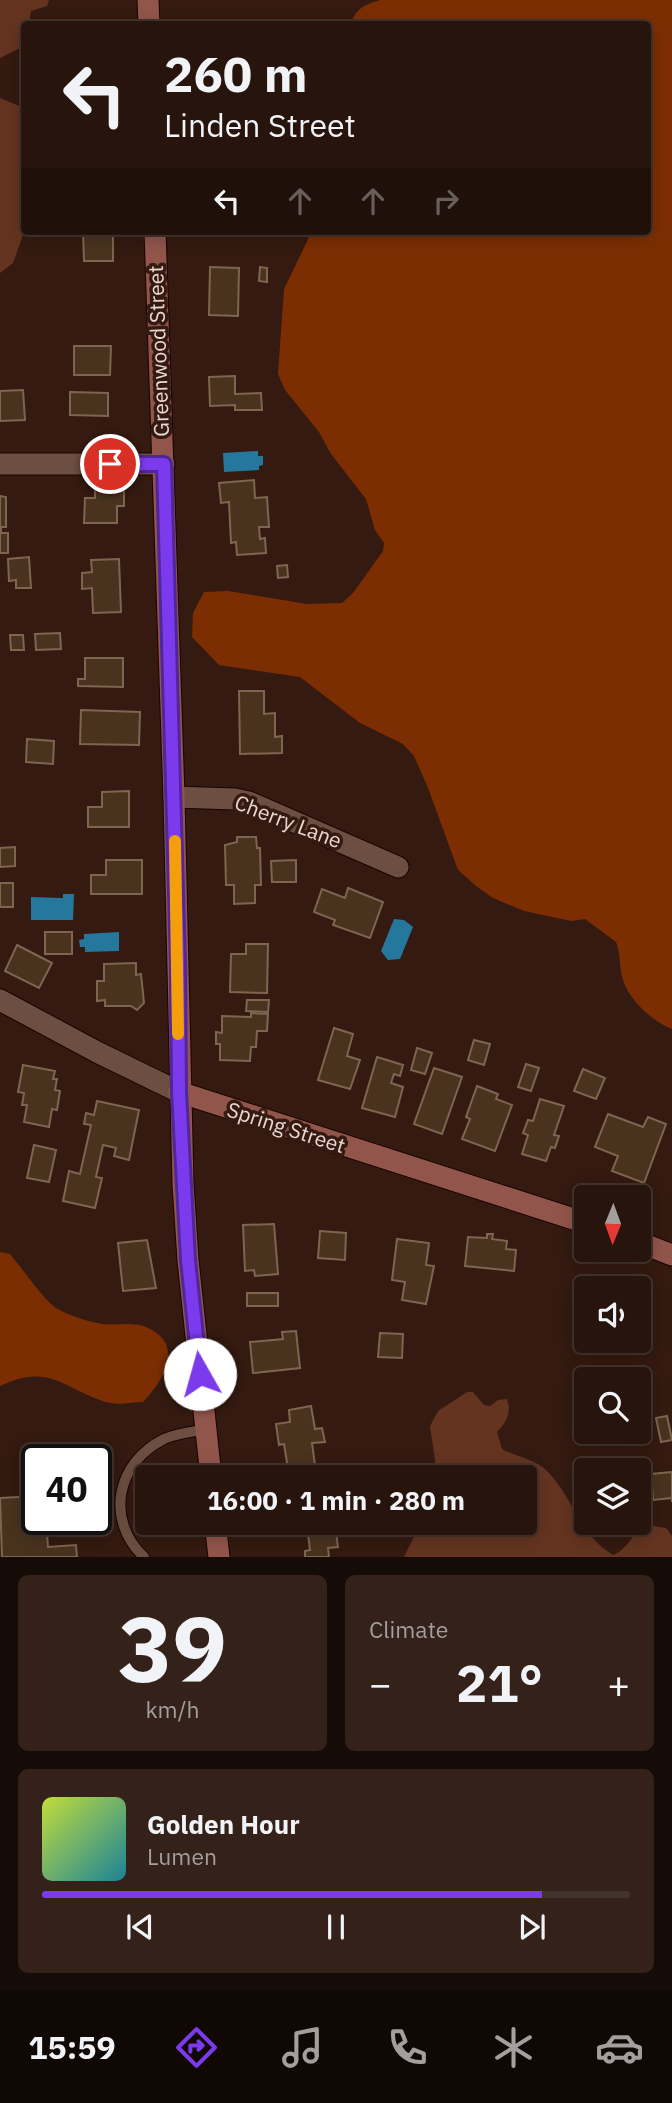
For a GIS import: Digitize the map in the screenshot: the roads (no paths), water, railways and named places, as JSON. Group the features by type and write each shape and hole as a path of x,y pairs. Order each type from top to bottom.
{"street":[{"path":"148,0 149,21"},
{"name":"Greenwood Street","path":"155,235 174,797 179,1092 188,1260 210,1465"},
{"path":"0,464 164,464"},
{"name":"Cherry Lane","path":"174,797 248,802 398,867"},
{"name":"Spring Street","path":"0,1000 179,1092 574,1219"},
{"path":"651,1247 672,1255"},
{"path":"216,1535 219,1557"}],"lane":[{"path":"144,1557 129,1541 122,1525 120,1504 125,1483 140,1459 156,1444 167,1438 207,1429"}],"water":[{"path":"258,451 258,456 263,456 263,465 259,466 259,470 224,472 223,453"},
{"path":"63,894 74,894 73,920 31,920 31,897 63,898"},
{"path":"394,919 404,920 413,927 400,959 388,960 381,951"},
{"path":"119,932 119,951 85,952 85,947 80,947 79,940 84,939 84,934"}]}
